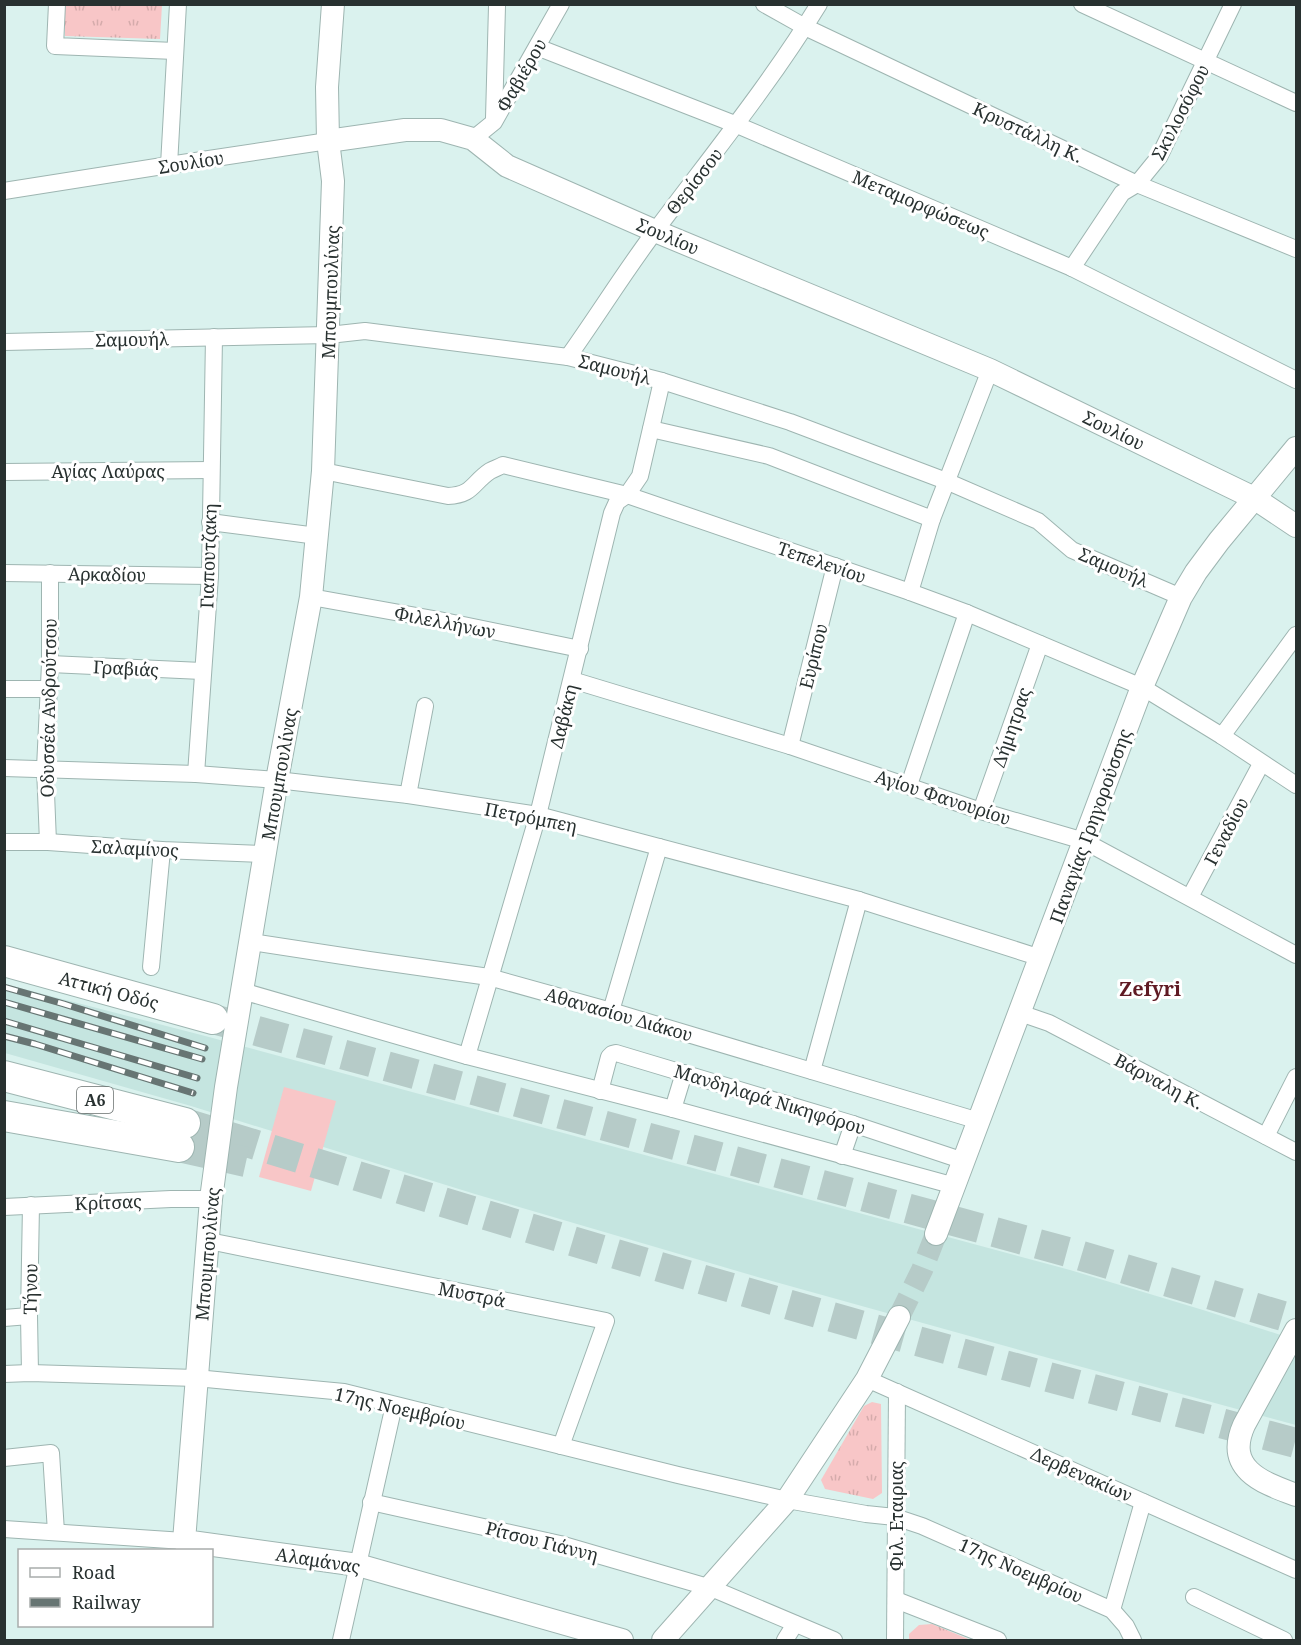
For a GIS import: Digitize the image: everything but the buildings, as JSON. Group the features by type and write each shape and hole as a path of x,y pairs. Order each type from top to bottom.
{"highway":[{"path":"4,949 46,972"},
{"name":"Αττική Οδός","path":"4,961 213,1018"},
{"name":"Α6","path":"4,1076 182,1135 4,1116"}],"street":[{"path":"57,4 55,46 175,51"},
{"path":"169,165 178,4"},
{"name":"Μπουμπουλίνας","path":"184,1541 211,1199 226,1087 310,597 317,536 323,471 329,335 333,181 328,141 327,87 333,4"},
{"name":"Φαβιέρου","path":"473,139 494,122 561,4"},
{"name":"Κρυστάλλη Κ.","path":"764,4 806,27 1137,184 1296,249"},
{"name":"Θερίσσου","path":"568,357 655,231 737,125 806,27 819,4"},
{"path":"1082,4 1296,103"},
{"name":"Σκυλοσόφου","path":"1071,268 1122,193 1137,184 1159,158 1233,4"},
{"path":"494,122 497,6"},
{"name":"Μεταμορφώσεως","path":"537,47 737,125 1071,268 1296,380"},
{"name":"Σουλίου","path":"4,191 405,130 441,130 473,139 507,166 655,231 990,370 1254,498 1296,526"},
{"name":"Σαμουήλ","path":"4,342 329,335 364,331 568,357 662,381 790,422 946,481 1038,521 1072,550 1182,597"},
{"name":"Γιαπουτζακη","path":"196,774 210,576 214,337"},
{"path":"910,592 932,519 990,370"},
{"name":"Δαβάκη","path":"466,1056 538,815 612,513 617,502 627,495 640,476 662,381"},
{"path":"651,429 769,456 932,519"},
{"name":"Παναγίας Γρηγορούσσης","path":"936,1234 1142,687 1182,597 1196,572 1296,448"},
{"name":"Τεπελενίου","path":"323,471 448,496 461,495 489,472 503,465 627,495 910,592 1142,687 1296,785"},
{"name":"Αγίας Λαύρας","path":"4,472 211,470"},
{"path":"210,522 317,536"},
{"name":"Ευρίπου","path":"790,746 835,566"},
{"name":"Αρκαδίου","path":"4,573 210,576"},
{"name":"Οδυσσέα Ανδρούτσου","path":"48,842 45,768 50,664 50,573"},
{"name":"Φιλελλήνων","path":"310,597 439,620 579,649"},
{"path":"909,786 967,614"},
{"path":"1222,736 1296,634"},
{"name":"Δήμητρας","path":"981,811 1040,644"},
{"name":"Γραβιάς","path":"50,664 202,671"},
{"name":"Αγίου Φανουρίου","path":"572,680 790,746 981,811 1084,841 1296,955"},
{"path":"4,689 48,689"},
{"path":"408,795 425,706"},
{"name":"Γεναδίου","path":"1190,897 1262,764"},
{"name":"Πετρόμπεη","path":"4,768 196,774 277,780 408,795 538,815 859,900 1041,958"},
{"name":"Σαλαμίνος","path":"4,842 48,842 265,854"},
{"path":"611,1011 659,847"},
{"path":"151,967 162,850"},
{"path":"812,1071 859,900"},
{"name":"Αθανασίου Διάκου","path":"251,942 489,977 980,1121"},
{"name":"Μανδηλαρά Νικηφόρου","path":"242,991 466,1056 673,1109 955,1186"},
{"name":"Βάρναλη Κ.","path":"1020,1013 1049,1023 1296,1152"},
{"name":"Μανδηλαρά Νικηφόρου","path":"600,1091 609,1057 616,1053 852,1124 964,1161"},
{"path":"673,1109 684,1073"},
{"path":"1266,1136 1296,1077"},
{"path":"842,1156 852,1124"},
{"name":"Κρίτσας","path":"4,1207 211,1199"},
{"name":"Τήνου","path":"30,1373 31,1205"},
{"name":"Μυστρά","path":"208,1241 606,1321 561,1446"},
{"path":"4,1317 29,1316"},
{"path":"663,1641 787,1500 867,1379 899,1317"},
{"path":"1296,1330 1244,1425 1240,1448 1244,1463 1253,1476 1296,1495"},
{"name":"17ης Νοεμβρίου","path":"4,1374 196,1378 344,1392 787,1500 895,1517 922,1526 1112,1610 1126,1626 1133,1641"},
{"name":"Δερβενακίων","path":"867,1379 1296,1570"},
{"name":"Φιλ. Εταιριας","path":"895,1641 897,1392"},
{"path":"341,1641 394,1405"},
{"path":"4,1458 51,1453 56,1532"},
{"name":"Ρίτσου Γιάννη","path":"372,1502 560,1544 711,1588 834,1641"},
{"path":"1112,1610 1143,1502"},
{"name":"Αλαμάνας","path":"4,1529 184,1541 358,1565 622,1641"},
{"path":"1194,1597 1284,1641"},
{"path":"896,1600 998,1641"},
{"path":"785,1641 795,1624"}],"shaded area":[{"path":"4,984 209,1037 1070,1270 1296,1340 1296,1425 761,1278 475,1194 191,1106 5,1053"}],"green space":[{"path":"65,5 162,5 160,39 65,36"},
{"path":"284,1087 336,1101 311,1191 259,1177"},
{"path":"872,1402 881,1404 882,1493 873,1499 825,1489 821,1480 864,1406"},
{"path":"932,1624 971,1640 909,1640 909,1634 919,1625"}],"tunnel":[{"path":"213,1019 1075,1254 1296,1320"},
{"path":"185,1123 811,1311 1296,1443"},
{"path":"179,1147 246,1162"},
{"path":"899,1317 922,1270 936,1234"}],"railway":[{"path":"4,987 205,1048"},
{"path":"4,1002 202,1059"},
{"path":"4,1021 197,1078"},
{"path":"4,1036 193,1093"}],"district":[{"name":"Zefyri","path":"1150,988"}]}
